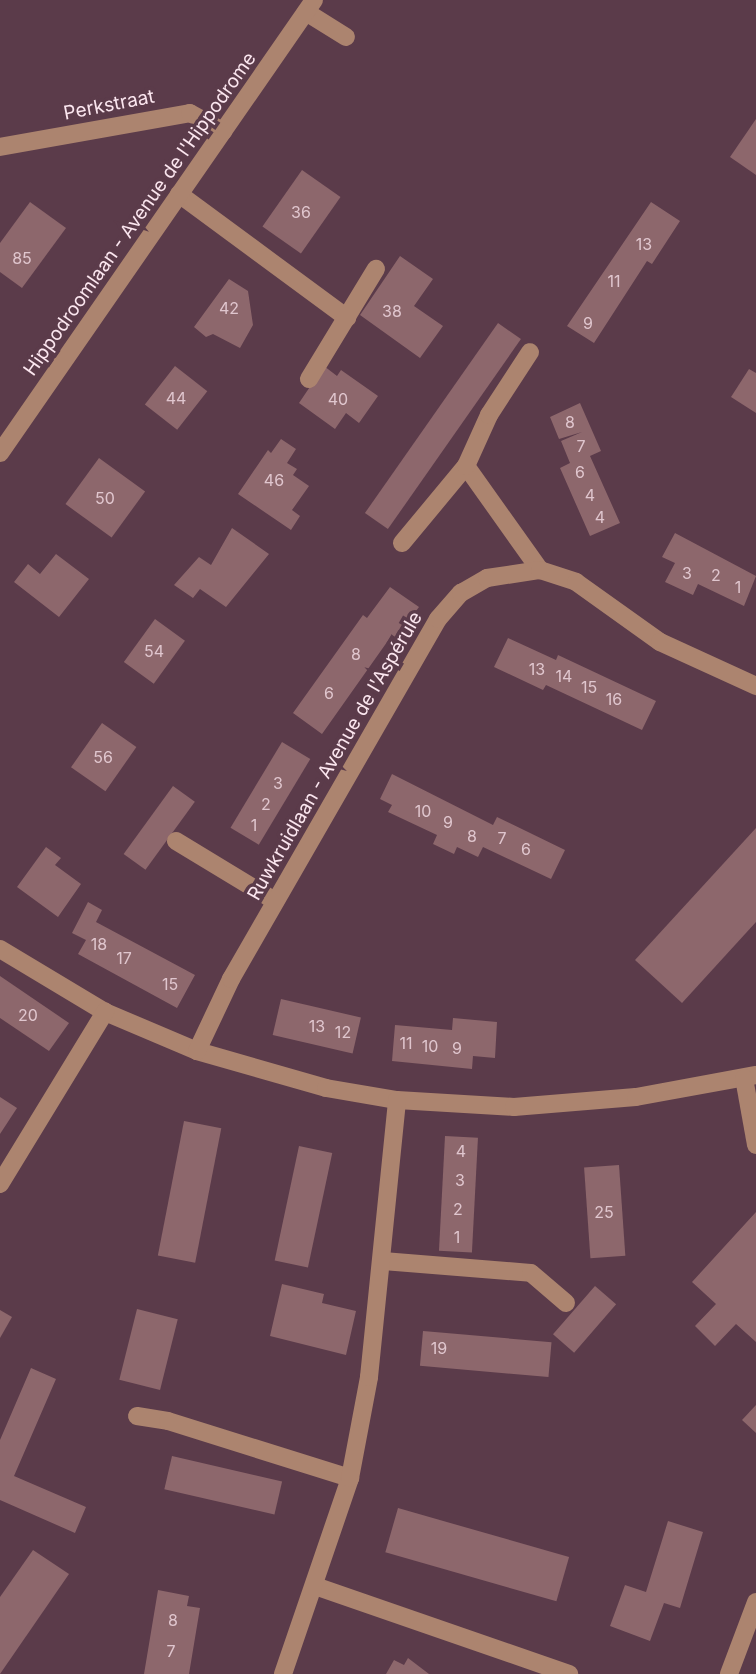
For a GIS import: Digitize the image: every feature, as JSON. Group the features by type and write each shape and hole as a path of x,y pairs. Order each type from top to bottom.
{"street":[{"path":"310,6 346,37"},
{"name":"Hippodroomlaan - Avenue de l'Hippodrome","path":"0,453 310,6"},
{"name":"Perkstraat","path":"5,146 190,113 223,131"},
{"path":"0,129 5,146"},
{"path":"179,194 346,318"},
{"path":"309,379 376,269"},
{"path":"402,543 466,466 489,415 530,352"},
{"path":"466,466 540,570"},
{"name":"Ruwkruidlaan - Avenue de l'Aspérule","path":"197,1051 275,901 438,619 461,593 487,578 540,570 576,582 660,642 756,686"},
{"path":"176,841 275,901"},
{"path":"0,949 105,1012 197,1051 326,1087 397,1100 514,1107 636,1097 750,1076 756,1145"},
{"path":"0,1184 105,1012"},
{"path":"283,1674 350,1478 369,1377 383,1261 397,1100"},
{"path":"383,1261 531,1273 566,1303"},
{"path":"137,1416 350,1478"},
{"path":"315,1586 569,1674"},
{"path":"729,1674 756,1602"}],"building":[{"path":"756,119 756,175 730,157"},
{"path":"302,170 341,197 301,253 262,227"},
{"path":"30,202 66,228 22,288 0,272 0,243"},
{"path":"651,202 680,221 652,264 647,261 594,343 567,326"},
{"path":"400,256 433,279 414,306 443,326 420,358 360,315"},
{"path":"229,279 248,291 253,325 240,348 213,334 206,337 194,327"},
{"path":"498,323 521,339 388,529 365,513"},
{"path":"175,366 207,391 177,430 145,405"},
{"path":"324,366 337,376 341,370 378,396 359,423 346,413 335,429 299,403"},
{"path":"749,369 756,373 756,413 731,397"},
{"path":"580,403 601,451 590,456 620,523 590,536 560,468 570,463 561,441 582,432 559,439 550,417"},
{"path":"281,439 296,449 287,463 297,469 293,475 309,486 292,510 300,516 291,530 238,494 268,450 271,453"},
{"path":"99,458 145,492 112,538 65,504"},
{"path":"232,528 269,554 226,607 200,589 193,598 174,585 199,557 211,565"},
{"path":"675,533 756,576 744,606 698,584 693,595 665,582 675,563 662,557"},
{"path":"56,554 89,579 59,617 14,582 28,564 40,574"},
{"path":"390,587 419,607 413,615 417,618 408,632 403,629 397,638 392,635 322,734 293,713 363,615 367,618"},
{"path":"155,619 185,641 154,684 124,662"},
{"path":"508,638 556,660 558,655 656,701 642,730 546,685 543,690 494,667"},
{"path":"102,723 136,747 105,791 71,767"},
{"path":"282,742 310,759 259,845 230,828"},
{"path":"392,774 493,825 497,817 565,850 551,879 483,847 478,857 457,847 454,854 433,844 437,835 388,812 392,805 380,799"},
{"path":"173,786 195,802 145,870 124,854"},
{"path":"756,828 756,922 682,1003 635,960"},
{"path":"46,847 61,858 55,865 81,884 58,917 17,887"},
{"path":"88,902 102,910 96,922 195,975 177,1008 78,954 86,940 72,933"},
{"path":"0,976 69,1023 49,1051 0,1018"},
{"path":"281,999 361,1017 353,1053 273,1035"},
{"path":"453,1018 497,1022 495,1058 473,1056 472,1069 392,1061 395,1025 452,1030"},
{"path":"0,1097 17,1108 0,1134"},
{"path":"184,1121 221,1128 195,1263 158,1255"},
{"path":"445,1136 478,1138 472,1253 439,1251"},
{"path":"299,1146 332,1153 308,1268 275,1260"},
{"path":"619,1165 625,1256 590,1258 584,1167"},
{"path":"756,1212 756,1342 736,1324 715,1346 695,1326 716,1304 692,1282"},
{"path":"282,1284 324,1294 322,1303 356,1311 346,1355 270,1336"},
{"path":"595,1286 616,1304 574,1353 553,1334"},
{"path":"137,1309 178,1319 160,1390 119,1380"},
{"path":"0,1310 12,1317 0,1338"},
{"path":"423,1331 552,1342 548,1377 420,1366"},
{"path":"31,1368 56,1379 14,1476 86,1507 75,1533 0,1500 0,1440"},
{"path":"756,1405 756,1433 742,1420"},
{"path":"172,1456 282,1481 274,1515 164,1489"},
{"path":"398,1508 569,1557 556,1601 385,1552"},
{"path":"668,1521 703,1532 680,1608 664,1603 650,1641 610,1626 625,1585 646,1592"},
{"path":"33,1550 69,1574 0,1674 0,1597"},
{"path":"158,1590 189,1596 187,1606 200,1608 189,1674 144,1674"},
{"path":"408,1658 429,1674 386,1674 394,1660 404,1665"}]}
